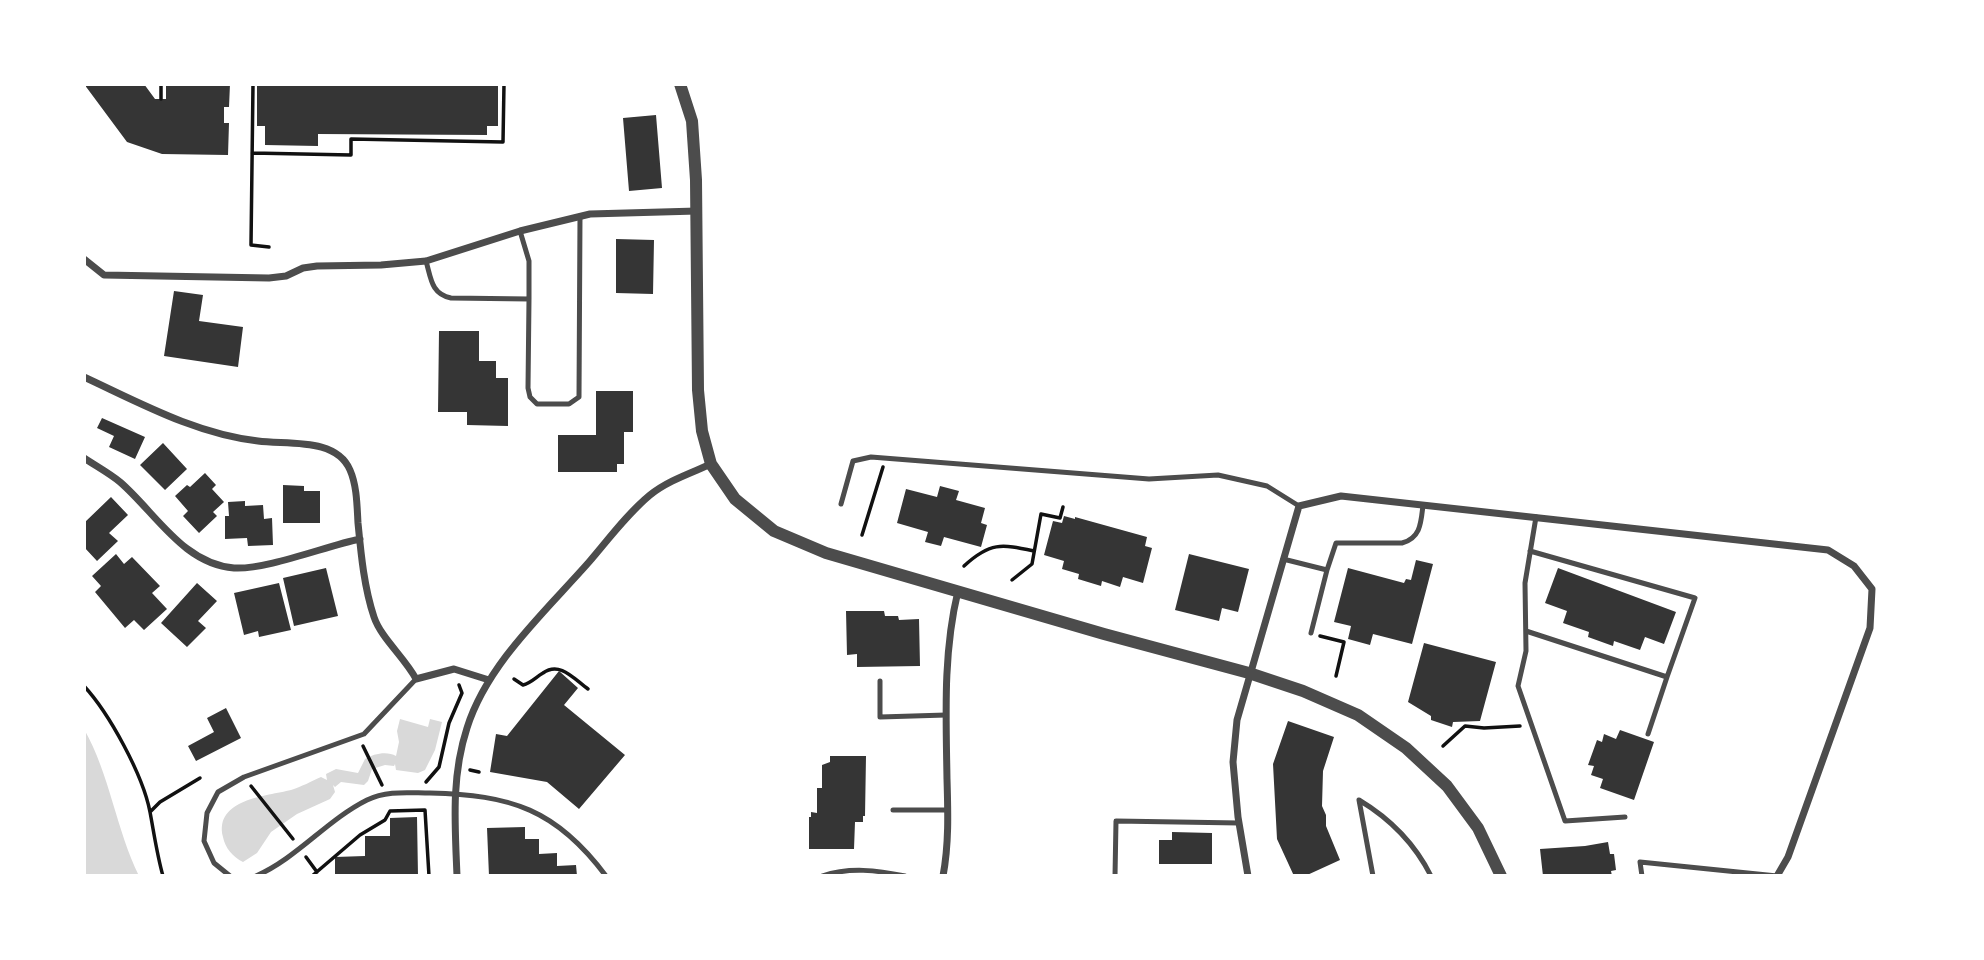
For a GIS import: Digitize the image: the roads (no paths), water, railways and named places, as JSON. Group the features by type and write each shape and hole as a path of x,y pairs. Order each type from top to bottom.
{"street":[{"path":"680,84 692,121 697,211 698,390 702,431 711,464 735,499 774,531 826,553 1249,673 1303,691 1358,715 1406,748 1447,786 1478,828 1501,876"},
{"path":"84,259 104,275 270,278 317,266 426,261 520,231 590,214 697,211"},
{"path":"84,377 169,416 219,435 311,445 339,456 350,469 356,496 368,593 375,620 416,679 454,668 489,680"},
{"path":"84,458 119,481 191,553 211,562 234,568 255,565 360,539"},
{"path":"457,876 454,794 458,765 467,726 489,680 550,605 647,497 711,464"},
{"path":"1248,876 1233,762 1237,720 1299,506 1341,496 1828,550 1854,566 1872,589 1870,628 1788,857 1777,876"},
{"path":"943,876 948,810 947,659 958,590"}],"lane":[{"path":"520,231 528,261 530,397 537,404 569,404 579,397 580,216"},
{"path":"426,261 433,288 440,296 529,299"},
{"path":"841,504 853,461 871,457 1149,479 1219,475 1267,486 1299,506"},
{"path":"1311,634 1336,543 1411,541 1417,536 1421,524 1423,505"},
{"path":"1536,517 1525,583 1527,651 1518,686 1565,821 1625,817"},
{"path":"1530,551 1695,598 1648,734"},
{"path":"1283,559 1327,570"},
{"path":"1526,631 1667,677"},
{"path":"230,876 214,863 204,841 205,817 219,792 244,777 364,734 416,679"},
{"path":"880,681 880,717 946,715"},
{"path":"256,876 369,799 391,793 488,797 523,807 557,824 585,848 606,876"},
{"path":"1373,876 1359,800 1381,814 1401,833 1431,876"},
{"path":"893,810 948,810"},
{"path":"1115,876 1116,821 1239,823"},
{"path":"1642,876 1640,862 1732,874 1777,876"},
{"path":"822,876 843,870 883,871 905,876"}]}
